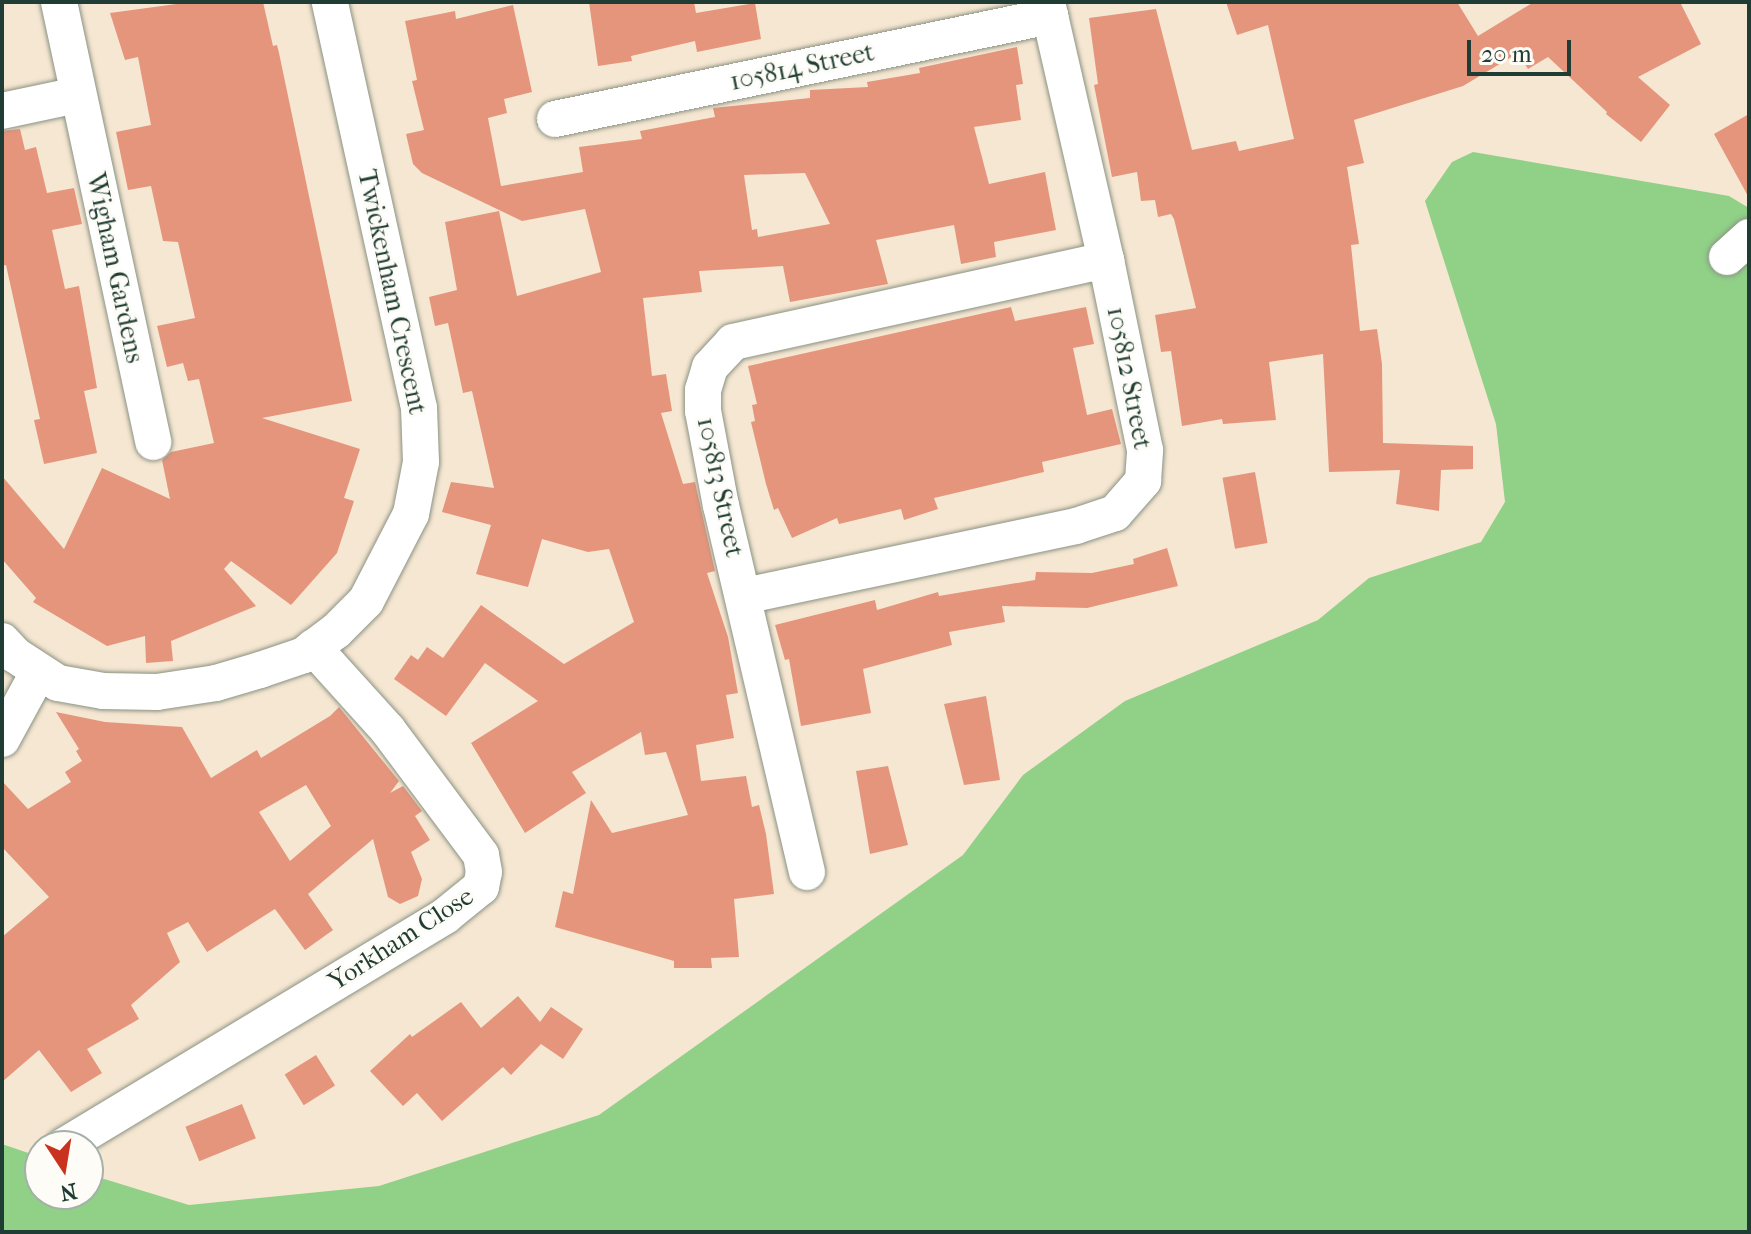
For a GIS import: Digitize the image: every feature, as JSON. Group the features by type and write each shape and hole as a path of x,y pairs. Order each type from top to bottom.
{"street":[{"name":"Wigham Gardens","path":"59,2 153,442"},
{"name":"Twickenham Crescent","path":"2,641 15,655 58,683 103,691 157,692 216,683 304,655 366,601 411,514 421,462 419,408 330,2"},
{"name":"105814 Street","path":"555,119 1048,9"},
{"name":"105812 Street","path":"744,596 1076,526 1115,513 1143,481 1145,450 1106,260 1048,9"},
{"path":"2,111 77,95"},
{"name":"105813 Street","path":"807,872 703,411 706,379 721,351 733,342 1106,260"},
{"name":"Yorkham Close","path":"91,1130 445,916 481,887 484,872 481,855 387,729 313,647"},
{"path":"2,739 39,671"}],"green space":[{"path":"1473,152 1729,196 1749,208 1749,1232 2,1232 2,1144 24,1152 24,1210 104,1210 104,1179 189,1205 379,1186 599,1115 963,855 1023,775 1125,701 1318,620 1369,578 1481,542 1505,502 1496,424 1425,201 1452,162"}],"building":[{"path":"191,2 263,2 273,46 277,45 279,53 352,401 262,418 360,449 344,498 354,501 337,553 291,605 231,561 224,569 256,606 171,641 173,661 146,663 145,636 107,646 33,602 36,598 2,559 2,476 64,549 102,468 170,499 162,460 171,452 214,443 199,379 188,381 183,363 167,367 157,326 195,318 178,242 163,241 151,186 128,190 116,132 151,125 138,57 125,60 110,13"},
{"path":"589,2 694,2 696,13 755,3 761,39 697,52 695,41 631,56 632,61 598,66"},
{"path":"1226,2 1457,2 1478,36 1534,2 1680,2 1701,44 1638,77 1670,105 1641,142 1606,114 1548,57 1528,69 1518,53 1463,86 1354,120 1364,163 1347,167 1359,244 1351,245 1360,331 1377,329 1382,364 1383,443 1473,446 1473,469 1441,470 1439,511 1396,504 1400,470 1329,472 1323,354 1269,362 1276,420 1223,424 1222,419 1182,426 1171,351 1161,352 1155,315 1196,308 1171,214 1158,217 1155,200 1141,201 1137,172 1112,177 1094,85 1098,84 1089,18 1156,9 1192,150 1236,141 1239,151 1294,139 1268,25 1237,35"},
{"path":"513,5 532,92 504,99 507,113 488,118 501,186 583,172 579,147 642,139 640,131 715,117 713,108 810,98 810,90 868,87 867,82 920,73 919,68 1017,47 1023,84 1016,85 1021,120 974,127 989,184 1045,172 1056,230 994,242 996,257 961,264 954,225 876,240 888,284 790,302 783,266 699,271 702,292 643,298 652,376 666,374 672,411 661,413 683,484 695,482 715,571 707,573 728,637 738,693 726,695 734,738 696,745 701,781 746,776 752,807 759,805 766,834 774,894 734,899 739,957 711,958 712,968 674,968 674,961 555,927 563,891 573,894 591,800 612,833 688,815 666,752 645,755 641,732 572,772 586,793 525,833 471,743 538,701 485,663 446,716 394,679 411,655 418,660 427,647 443,658 481,605 564,664 634,622 609,549 588,552 542,539 528,587 476,574 491,525 442,512 451,482 494,488 472,391 463,393 448,323 435,326 429,297 457,290 445,222 499,211 517,296 601,272 585,209 522,221 422,173 413,164 406,134 424,130 412,81 417,80 405,21 455,11 456,19","holes":["805,173 830,224 758,237 757,229 752,230 744,175"]},
{"path":"1749,114 1749,198 1714,134"},
{"path":"20,129 25,150 36,147 47,193 74,188 82,224 52,230 65,289 79,286 97,388 84,391 97,453 44,464 34,420 40,419 6,265 2,266 2,131"},
{"path":"1011,307 1015,321 1086,307 1094,344 1073,348 1087,415 1112,409 1121,444 1042,462 1044,472 934,498 938,509 904,520 901,509 839,524 837,518 792,538 778,508 774,510 766,484 751,422 755,421 752,405 757,404 748,366"},
{"path":"1255,472 1268,543 1235,549 1223,478"},
{"path":"1167,548 1178,586 1087,608 1002,606 1005,622 949,632 952,645 863,669 871,713 801,726 789,659 785,660 775,625 875,600 877,610 938,592 939,596 1035,580 1036,572 1092,573 1134,564 1133,559"},
{"path":"986,696 1000,780 964,785 944,704"},
{"path":"339,707 399,781 390,793 403,786 422,811 415,816 430,840 411,852 422,879 418,896 400,904 388,897 373,839 308,894 333,930 305,950 275,909 207,952 188,922 167,933 180,962 131,1005 139,1019 87,1049 102,1073 71,1092 39,1050 2,1082 2,937 49,897 2,847 2,781 28,809 71,782 65,772 82,761 76,751 79,749 56,712 105,722 182,727 211,778 257,750 261,758 330,716","holes":["306,785 331,826 290,861 259,812"]},
{"path":"888,766 908,845 870,854 856,771"},
{"path":"518,996 540,1022 551,1007 583,1029 563,1059 541,1044 511,1075 503,1067 442,1121 417,1093 403,1106 370,1071 410,1034 412,1037 461,1002 481,1028"},
{"path":"316,1055 335,1086 304,1105 285,1075"},
{"path":"242,1104 256,1138 199,1161 185,1127"}]}
